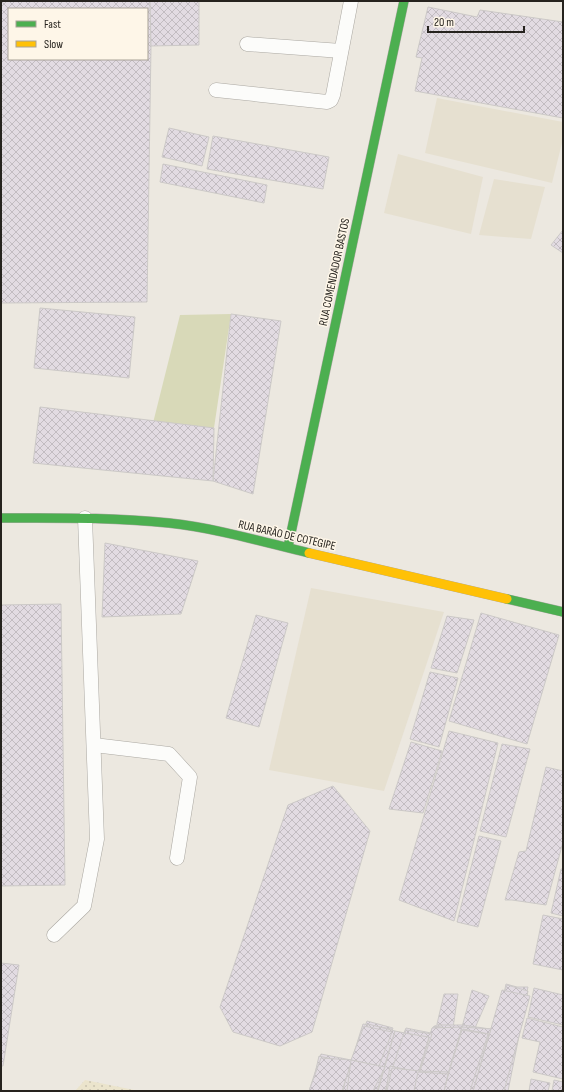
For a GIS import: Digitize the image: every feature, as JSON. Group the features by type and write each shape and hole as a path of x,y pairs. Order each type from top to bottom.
{"street":[{"name":"RUA COMENDADOR BASTOS","path":"288,547 404,1"},
{"name":"RUA BARÃO DE COTEGIPE","path":"1,518 106,518 170,523 226,532 563,612"}],"lane":[{"path":"216,90 327,102 331,100 334,95 350,1"},
{"path":"247,44 341,51"},
{"path":"54,935 84,906 97,838 85,518"},
{"path":"94,745 169,754 190,777 177,858"}],"shaded area":[{"path":"437,98 563,122 563,139 552,183 425,153"},
{"path":"398,154 483,177 471,234 384,213"},
{"path":"494,179 545,187 531,239 479,235"},
{"path":"311,588 444,612 384,791 269,770"}],"green space":[{"path":"231,314 214,428 153,423 180,315"}],"sand":[{"path":"85,1080 139,1091 75,1091"}],"building":[{"path":"1,1 150,1 151,46 147,302 1,303"},
{"path":"150,1 199,1 199,45 151,46"},
{"path":"428,7 477,17 480,10 563,22 563,118 415,91 422,58 416,57"},
{"path":"169,128 209,137 202,166 162,157"},
{"path":"213,136 329,157 323,189 207,169"},
{"path":"163,164 267,185 264,203 160,182"},
{"path":"563,230 563,253 551,245"},
{"path":"40,308 135,317 129,378 34,368"},
{"path":"231,314 281,321 253,494 213,481"},
{"path":"40,407 214,428 213,481 33,463"},
{"path":"105,543 198,561 181,614 102,617"},
{"path":"61,604 65,885 1,886 1,605"},
{"path":"481,613 559,635 527,744 449,721"},
{"path":"256,615 288,623 259,727 226,718"},
{"path":"447,616 474,620 457,673 431,668"},
{"path":"430,672 458,678 439,747 410,739"},
{"path":"449,731 498,743 454,921 399,900"},
{"path":"411,742 442,751 423,813 389,809"},
{"path":"502,744 530,749 506,837 480,831"},
{"path":"546,767 563,771 563,842 546,905 505,900 519,852 526,851"},
{"path":"333,786 370,831 312,1032 280,1046 233,1032 220,1007 288,805"},
{"path":"479,836 501,841 478,927 457,922"},
{"path":"561,869 563,869 563,916 551,913"},
{"path":"543,915 563,919 563,970 533,964"},
{"path":"1,963 19,965 3,1066 1,1066"},
{"path":"506,984 517,987 528,987 503,1091 483,1091"},
{"path":"507,985 528,991 508,1091 487,1091 501,1039 491,1029"},
{"path":"534,988 563,995 563,1025 528,1017"},
{"path":"472,990 489,996 475,1028 462,1027"},
{"path":"502,990 530,996 504,1091 473,1091"},
{"path":"444,994 458,994 453,1028 437,1024"},
{"path":"527,1018 563,1027 563,1079 533,1072 540,1042 522,1038"},
{"path":"367,1021 393,1028 380,1063 352,1059"},
{"path":"363,1024 392,1029 373,1091 342,1091"},
{"path":"368,1024 395,1031 377,1091 349,1091"},
{"path":"436,1025 463,1025 449,1072 420,1071"},
{"path":"463,1025 490,1029 471,1091 445,1091"},
{"path":"364,1026 392,1032 379,1066 351,1060"},
{"path":"434,1026 462,1030 443,1091 414,1091"},
{"path":"433,1027 463,1029 444,1091 413,1091"},
{"path":"462,1027 448,1074 418,1072 432,1028"},
{"path":"462,1027 491,1029 472,1091 445,1091"},
{"path":"406,1028 431,1033 418,1072 390,1066"},
{"path":"463,1029 489,1034 473,1091 444,1091"},
{"path":"406,1030 432,1034 420,1071 392,1068"},
{"path":"462,1030 488,1034 470,1091 443,1091"},
{"path":"395,1031 429,1038 413,1091 378,1091"},
{"path":"404,1033 429,1037 413,1091 385,1091"},
{"path":"321,1054 351,1060 342,1091 309,1091"},
{"path":"319,1056 349,1063 343,1091 311,1091"},
{"path":"321,1058 352,1060 342,1091 309,1091"},
{"path":"351,1060 385,1067 373,1091 347,1091"},
{"path":"390,1066 418,1072 413,1091 386,1091"},
{"path":"392,1068 420,1071 415,1091 387,1091"},
{"path":"420,1071 449,1072 444,1091 415,1091"},
{"path":"418,1072 448,1074 444,1091 414,1091"},
{"path":"531,1079 550,1083 548,1091 529,1091"},
{"path":"554,1080 563,1082 563,1091 552,1091"}],"traffic: fast":[{"path":"288,547 404,1"},
{"path":"1,518 106,519 187,525 309,553"},
{"path":"507,599 563,612"}],"traffic: slow":[{"path":"309,553 507,599"}]}
